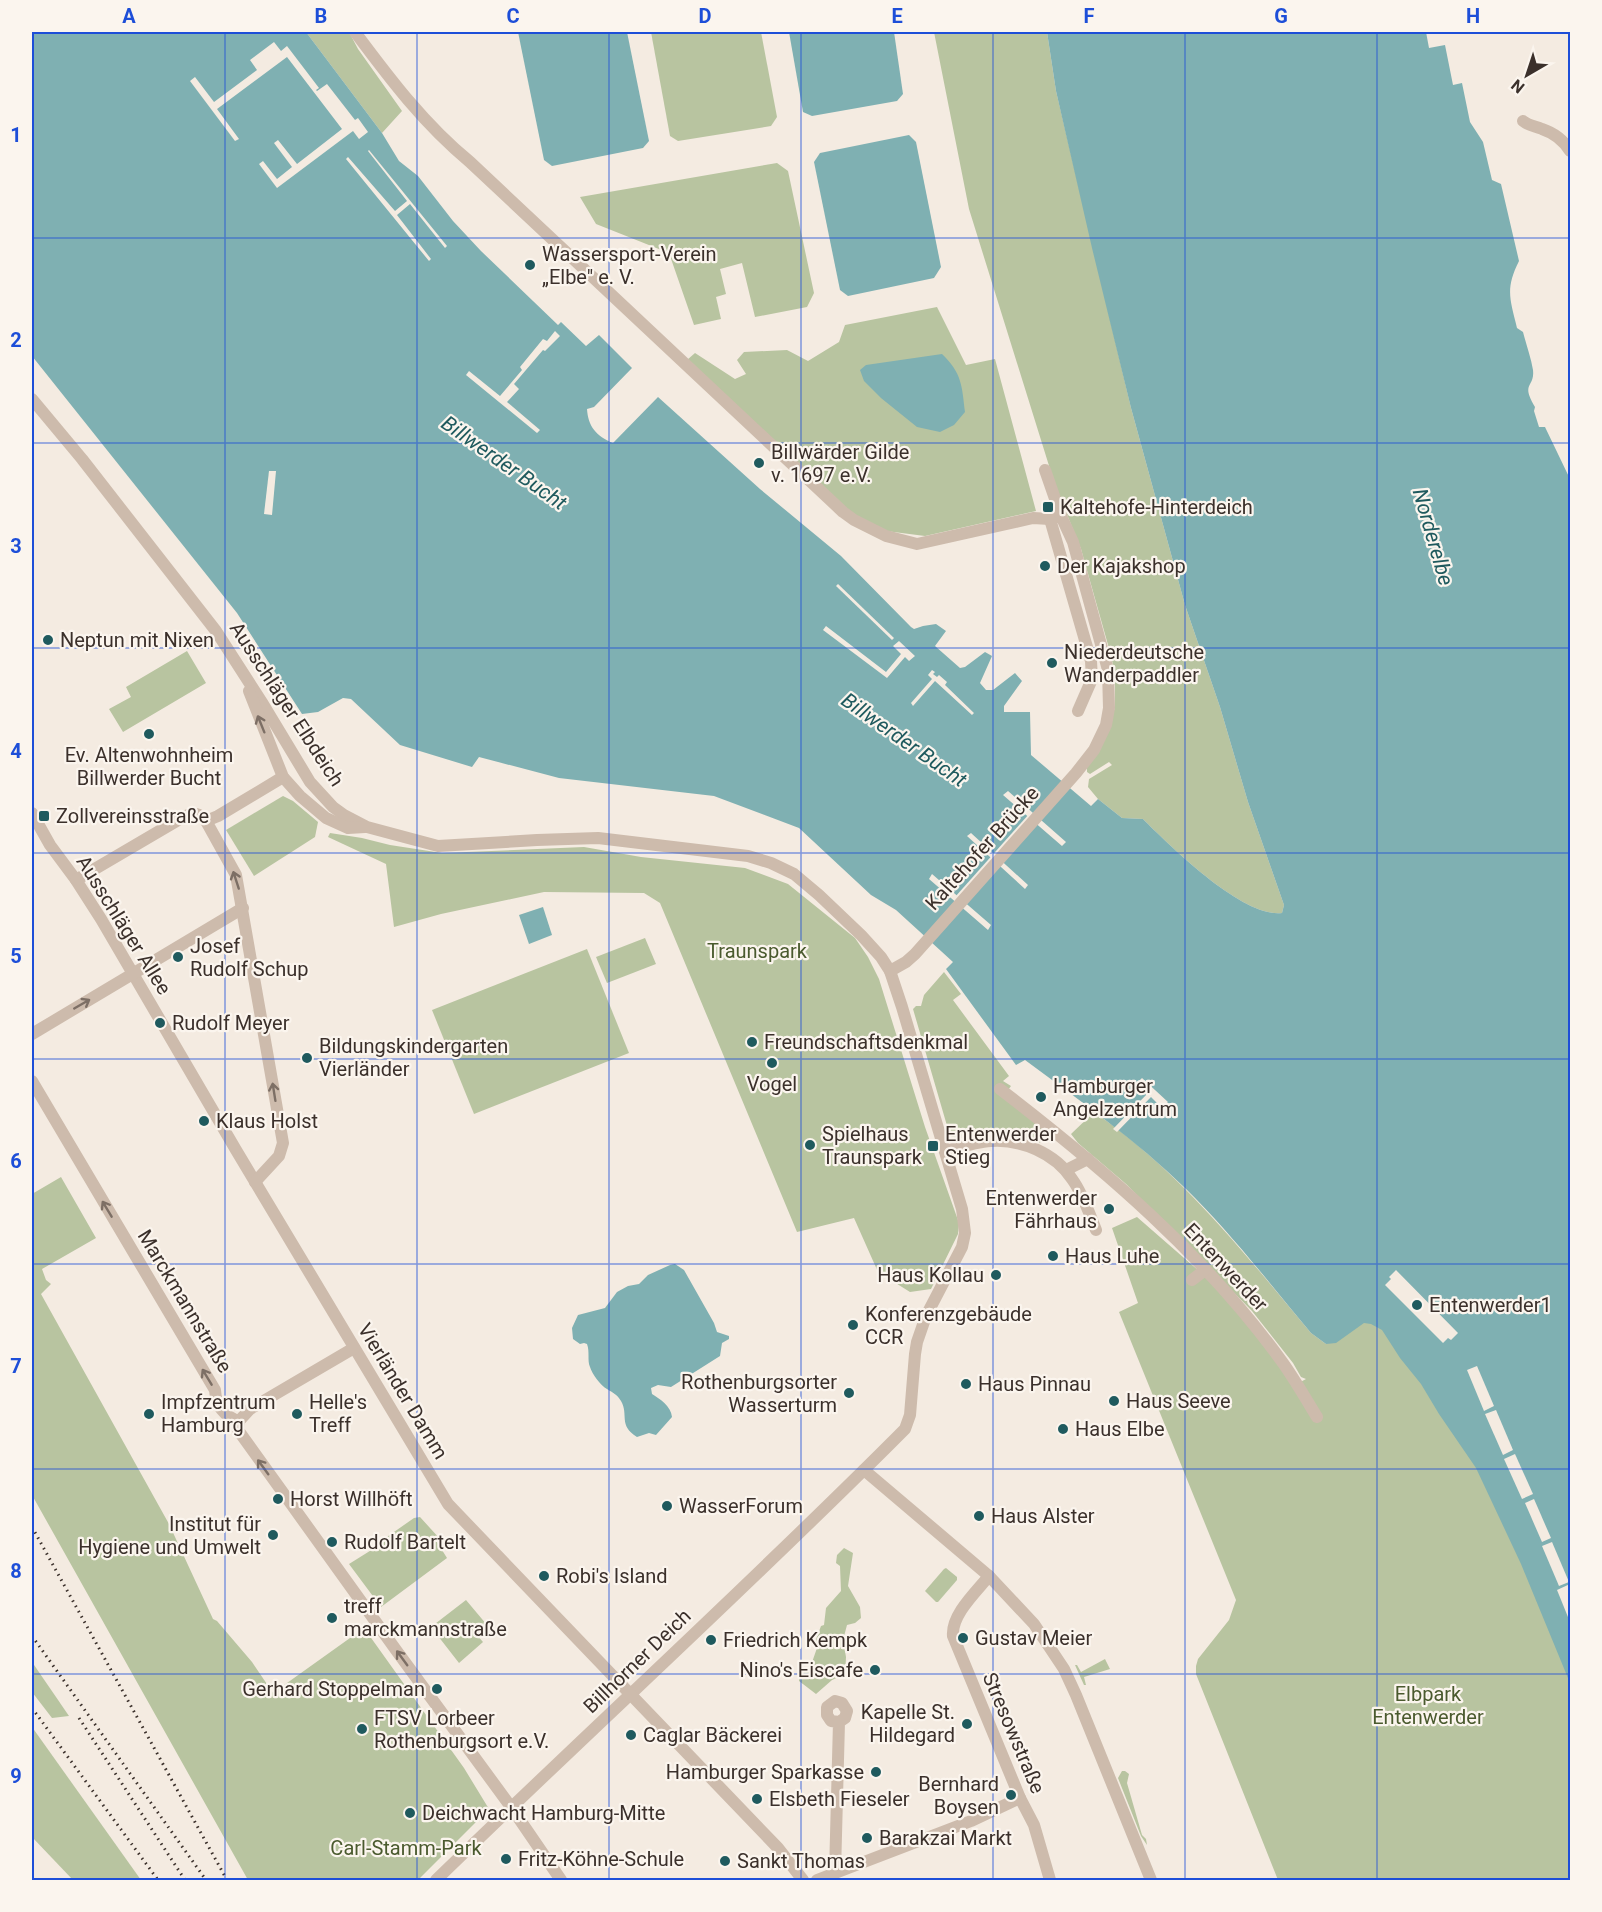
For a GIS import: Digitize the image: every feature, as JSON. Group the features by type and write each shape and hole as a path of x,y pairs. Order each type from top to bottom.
{"street":[{"path":"355,32 432,129 843,512 886,536 917,544 1033,518 1056,517"},
{"path":"1523,121 1556,135 1570,151"},
{"name":"Ausschläger Elbdeich","path":"32,399 82,459 216,631 310,782 333,807 367,827 438,846 598,838 748,856 771,863 794,874 861,935 881,957 890,971 965,1224 964,1241 921,1330 915,1354 908,1423 905,1429 864,1470"},
{"path":"1045,470 1091,661 1092,678 1078,711"},
{"name":"Kaltehofer Brücke","path":"890,971 906,962 927,939 1087,760 1099,741 1108,714 1110,690 1105,657 1073,542 1056,517"},
{"path":"242,670 256,712 283,777 300,796 332,821 348,828 367,827"},
{"path":"206,820 218,816 283,777"},
{"name":"Ausschläger Allee","path":"32,813 50,845 76,880 255,1182"},
{"path":"76,880 185,816 195,813 200,814 206,820 236,875 282,1143 279,1156 255,1182"},
{"path":"32,1034 243,909"},
{"name":"Marckmannstraße","path":"32,1081 214,1390 217,1405 228,1416 239,1420"},
{"name":"Entenwerder","path":"1000,1089 1089,1159 1205,1270 1283,1363 1317,1417"},
{"path":"945,1151 983,1141 1008,1141 1040,1151 1066,1170 1078,1188 1096,1230"},
{"path":"1066,1170 1089,1159"},
{"name":"Vierländer Damm","path":"255,1182 448,1504 778,1848 802,1881"},
{"path":"1192,1280 1205,1270"},
{"path":"354,1348 253,1407 239,1420 240,1436 511,1807 561,1881"},
{"path":"864,1470 989,1576 1034,1624 1064,1669 1077,1695 1151,1881"},
{"name":"Billhorner Deich","path":"436,1881 864,1470"},
{"name":"Stresowstraße","path":"989,1576 956,1618 952,1633 1020,1798 1034,1825 1050,1881"},
{"path":"835,1873 839,1722"},
{"path":"817,1881 971,1821 1020,1798"}],"green space":[{"path":"306,32 349,32 358,49 402,111 382,133"},
{"path":"651,32 761,32 777,117 771,126 678,141 670,136"},
{"path":"934,32 1047,32 1056,91 1131,408 1185,605 1220,707 1248,802 1284,905 1282,913 1266,912 1228,893 1189,862 1143,819 1122,818 1098,799 1088,787 1089,779 1112,765 1109,762 1090,774 1087,772 1087,767 1115,708 1112,659 1081,549 1055,485 969,209"},
{"path":"777,163 788,171 814,293 807,307 755,317 742,263 720,269 726,294 716,297 721,319 694,325 669,253 596,224 580,197"},
{"path":"937,307 966,365 995,359 1036,511 925,536 886,531 847,512 687,360 695,353 735,379 746,374 737,360 744,352 787,350 808,361 839,342 845,325"},
{"path":"187,651 206,683 123,732 109,709 131,697 126,687"},
{"path":"283,796 293,801 318,822 315,837 254,876 226,830"},
{"name":"Traunspark","path":"330,833 442,853 584,847 641,857 745,868 788,884 855,938 879,979 925,1127 959,1223 958,1234 931,1289 910,1292 878,1272 854,1218 797,1232 660,903 644,893 544,892 441,914 394,927 386,864 328,837"},
{"path":"645,938 656,964 607,983 596,957"},
{"path":"587,949 629,1053 474,1114 432,1010"},
{"path":"944,972 961,994 953,1000 1009,1076 1003,1081 1011,1086 1008,1090 1045,1131 1040,1143 1005,1133 966,1138 950,1136 913,1009 921,1006 924,995"},
{"name":"Elbpark Entenwerder","path":"1094,1112 1155,1160 1183,1187 1236,1244 1311,1333 1326,1344 1370,1310 1466,1440 1570,1664 1570,1880 1278,1880 1196,1674 1198,1659 1229,1620 1236,1600 1119,1312 1138,1303 1112,1228 1137,1217 1207,1278 1247,1320 1295,1385 1306,1379 1301,1377 1293,1363 1252,1311 1126,1184 1078,1143 1071,1134"},
{"name":"Carl-Stamm-Park","path":"61,1177 96,1238 42,1269 46,1280 51,1284 41,1294 169,1524 213,1619 252,1662 273,1693 364,1628 464,1768 489,1809 418,1880 248,1880 32,1495 32,1194"},
{"path":"420,1517 440,1539 437,1542 447,1558 381,1607 349,1564 414,1518"},
{"path":"844,1548 853,1553 848,1586 860,1607 861,1618 847,1625 843,1640 846,1657 845,1674 832,1680 816,1694 799,1681 799,1668 810,1668 817,1648 814,1645 821,1626 824,1625 826,1608 841,1591 840,1566 836,1563 837,1555"},
{"path":"946,1568 957,1577 957,1580 936,1602 925,1591"},
{"path":"466,1600 487,1625 476,1634 483,1642 459,1663 431,1627"},
{"path":"1105,1659 1110,1669 1084,1677 1086,1685 1084,1685 1075,1665 1081,1672"},
{"path":"32,1662 69,1716 52,1718 32,1692"},
{"path":"32,1727 141,1880 73,1880 32,1837"},
{"path":"1122,1771 1129,1774 1127,1783 1147,1845 1141,1836 1118,1778"}],"water":[{"path":"32,32 306,32 382,133 399,161 418,176 453,221 481,251 558,325 561,322 586,346 599,335 632,368 594,407 587,409 591,425 598,434 613,443 658,397 760,489 841,556 911,627 914,629 936,624 946,631 935,646 960,668 965,667 985,652 992,656 980,683 986,690 993,690 1015,673 1022,681 1004,706 1004,712 1030,712 1031,755 1091,806 1098,799 1122,818 1143,819 1189,862 1228,893 1266,912 1282,913 1284,905 1248,802 1220,707 1185,605 1131,408 1056,91 1047,32 1426,32 1429,48 1445,45 1453,85 1462,83 1470,122 1483,142 1492,180 1501,184 1519,261 1510,287 1512,309 1517,328 1523,332 1530,356 1533,376 1528,389 1535,407 1534,411 1539,427 1545,427 1570,479 1570,1683 1521,1564 1476,1468 1421,1384 1400,1358 1382,1330 1364,1323 1336,1343 1326,1344 1311,1333 1218,1223 1166,1170 1107,1121 1025,1060 1016,1065 946,969 953,962 896,910 871,895 799,828 714,796 559,778 479,757 472,767 400,745 351,699 343,698 318,712 302,714 237,613 32,356","holes":["1008,791 1066,842 1062,846 1003,795","971,833 1028,885 1025,889 967,836","932,874 991,925 988,930 929,879"]},
{"path":"518,32 627,32 649,141 643,148 552,166 544,160"},
{"path":"789,32 894,32 903,94 897,101 812,116 803,112"},
{"path":"909,135 916,142 941,267 934,278 848,296 840,290 814,162 820,153"},
{"path":"942,354 954,367 960,380 965,412 954,425 940,432 917,427 864,381 860,370 866,365"},
{"path":"543,907 552,935 529,944 519,915"},
{"path":"675,1264 684,1270 717,1332 729,1336 729,1339 722,1343 720,1356 671,1387 658,1385 651,1388 652,1394 667,1406 672,1417 656,1435 649,1433 637,1437 631,1433 626,1424 623,1406 619,1399 597,1380 589,1364 587,1344 580,1344 573,1339 572,1328 578,1315 605,1308 617,1292 628,1286 639,1284 648,1275"}],"pier":[{"path":"274,42 281,51 287,46 319,88 317,91 327,84 355,120 358,118 368,132 359,139 353,131 277,188 259,164 263,161 277,179 292,167 274,143 278,140 297,164 342,129 287,57 217,109 239,139 235,141 190,81 195,77 214,102 257,70 250,60"},
{"path":"369,150 447,246 445,248 410,204 397,215 431,259 429,261 346,159 348,157 395,211 407,201"},
{"path":"555,331 560,336 545,351 543,350 514,384 519,389 507,402 540,430 537,433 466,375 469,371 500,396 522,370 520,367 543,339 547,341"},
{"path":"269,471 276,471 272,515 264,514"},
{"path":"838,584 894,638 892,640 836,586"},
{"path":"826,626 886,672 901,654 893,646 899,641 915,656 909,661 905,657 887,678 823,630"},
{"path":"932,670 935,672 933,674 937,677 939,675 947,682 945,685 974,713 972,715 935,681 913,706 911,703 932,679 928,675"},
{"path":"1029,814 1039,822 964,906 955,897"},
{"path":"1142,1078 1168,1102 1162,1108 1151,1097 1117,1132 1113,1129 1147,1094 1137,1083"},
{"path":"1396,1270 1458,1333 1451,1340 1448,1338 1443,1343 1385,1285"},
{"path":"1477,1366 1494,1406 1484,1411 1467,1370"},
{"path":"1496,1410 1513,1450 1503,1455 1485,1414"},
{"path":"1515,1454 1533,1494 1522,1499 1504,1459"},
{"path":"1534,1499 1551,1538 1542,1542 1525,1503"},
{"path":"1552,1542 1569,1582 1559,1586 1542,1546"},
{"path":"1570,1584 1570,1622 1557,1590"}],"railway":[{"path":"32,1527 227,1880"},
{"path":"32,1636 206,1880"},
{"path":"32,1708 158,1880"},
{"path":"79,1718 185,1880"}],"place":[{"name":"Wassersport-Verein „Elbe\" e. V.","path":"530,265"},
{"name":"Billwärder Gilde v. 1697 e.V.","path":"759,463"},
{"name":"Kaltehofe-Hinterdeich","path":"1048,507"},
{"name":"Der Kajakshop","path":"1045,566"},
{"name":"Neptun mit Nixen","path":"48,640"},
{"name":"Niederdeutsche Wanderpaddler","path":"1052,663"},
{"name":"Ev. Altenwohnheim Billwerder Bucht","path":"149,734"},
{"name":"Zollvereinsstraße","path":"44,816"},
{"name":"Josef Rudolf Schup","path":"178,957"},
{"name":"Rudolf Meyer","path":"160,1023"},
{"name":"Freundschaftsdenkmal","path":"752,1042"},
{"name":"Bildungskindergarten Vierländer","path":"307,1058"},
{"name":"Vogel","path":"772,1063"},
{"name":"Hamburger Angelzentrum","path":"1041,1097"},
{"name":"Klaus Holst","path":"204,1121"},
{"name":"Spielhaus Traunspark","path":"810,1145"},
{"name":"Entenwerder Stieg","path":"933,1146"},
{"name":"Entenwerder Fährhaus","path":"1109,1209"},
{"name":"Haus Luhe","path":"1053,1256"},
{"name":"Haus Kollau","path":"996,1275"},
{"name":"Entenwerder1","path":"1417,1305"},
{"name":"Konferenzgebäude CCR","path":"853,1325"},
{"name":"Haus Pinnau","path":"966,1384"},
{"name":"Rothenburgsorter Wasserturm","path":"849,1393"},
{"name":"Haus Seeve","path":"1114,1401"},
{"name":"Impfzentrum Hamburg","path":"149,1414"},
{"name":"Helle's Treff","path":"297,1414"},
{"name":"Haus Elbe","path":"1063,1429"},
{"name":"Horst Willhöft","path":"278,1499"},
{"name":"WasserForum","path":"667,1506"},
{"name":"Haus Alster","path":"979,1516"},
{"name":"Institut für Hygiene und Umwelt","path":"273,1535"},
{"name":"Rudolf Bartelt","path":"332,1542"},
{"name":"Robi's Island","path":"544,1576"},
{"name":"treff marckmannstraße","path":"332,1618"},
{"name":"Gustav Meier","path":"963,1638"},
{"name":"Friedrich Kempk","path":"711,1640"},
{"name":"Nino's Eiscafe","path":"875,1670"},
{"name":"Gerhard Stoppelman","path":"437,1689"},
{"name":"Kapelle St. Hildegard","path":"967,1724"},
{"name":"FTSV Lorbeer Rothenburgsort e.V.","path":"362,1729"},
{"name":"Caglar Bäckerei","path":"631,1735"},
{"name":"Hamburger Sparkasse","path":"876,1772"},
{"name":"Bernhard Boysen","path":"1011,1795"},
{"name":"Elsbeth Fieseler","path":"757,1799"},
{"name":"Deichwacht Hamburg-Mitte","path":"410,1813"},
{"name":"Barakzai Markt","path":"867,1838"},
{"name":"Fritz-Köhne-Schule","path":"506,1859"},
{"name":"Sankt Thomas","path":"725,1861"}],"water label":[{"name":"Billwerder Bucht","path":"504,463"},
{"name":"Norderelbe","path":"1433,537"},
{"name":"Billwerder Bucht","path":"904,740"}]}
